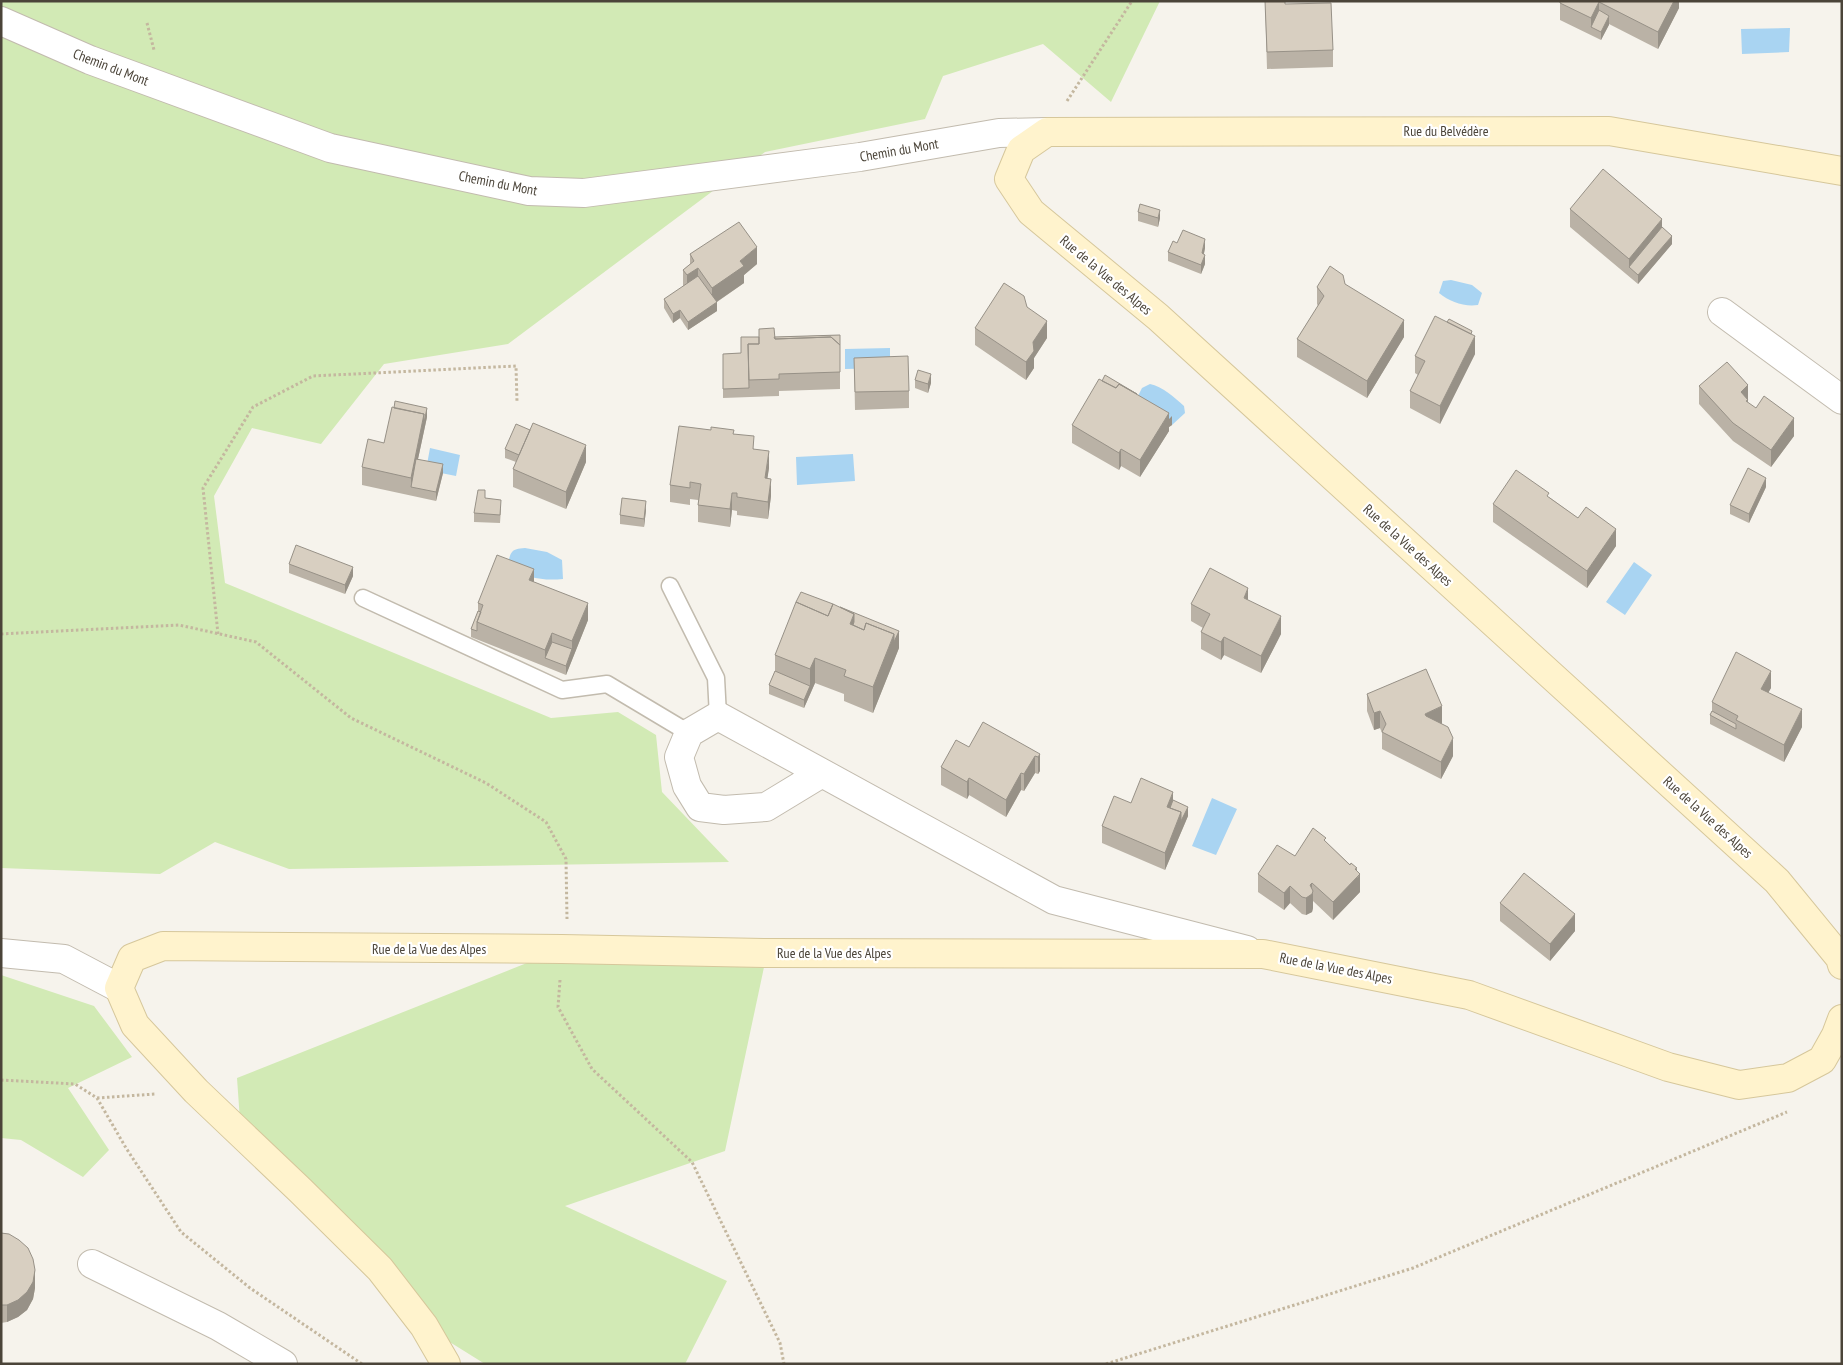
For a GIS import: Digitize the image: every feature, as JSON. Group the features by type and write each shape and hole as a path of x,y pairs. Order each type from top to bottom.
{"street":[{"name":"Chemin du Mont","path":"1,21 90,60 330,148 529,191 584,193 860,157 999,133 1046,132"},
{"name":"Rue du Belvédère","path":"1046,132 1609,131 1842,171"},
{"name":"Rue de la Vue des Alpes","path":"1046,132 1021,150 1009,179 1031,212 1158,317 1777,880 1840,958 1842,965"},
{"path":"1722,312 1842,400"},
{"name":"Rue de la Vue des Alpes","path":"718,716 1054,900 1263,954 1469,995 1668,1067 1739,1085 1788,1078 1822,1060 1836,1035 1842,1019"},
{"path":"718,716 689,733 679,757 687,786 700,807 724,810 766,808 822,773"},
{"name":"Rue de la Vue des Alpes","path":"119,988 132,958 163,946 562,949 767,953 1263,954"},
{"path":"1,954 64,959 119,988 135,1025 196,1091 380,1269 424,1326 446,1364"},
{"path":"92,1264 218,1326 283,1364"}],"lane":[{"path":"670,586 716,678 718,716"},
{"path":"363,598 562,690 607,684 689,733"}],"path":[{"path":"1046,132 1132,1"},
{"path":"218,634 204,488 253,407 313,376 358,372 516,366 517,402"},
{"path":"1,634 179,625 256,642 350,718 486,784 546,822 566,859 568,912 562,949 558,1007 592,1069 692,1162 780,1343 784,1364"},
{"path":"1106,1364 1412,1268 1801,1106 1803,1092 1788,1078"},
{"path":"1,1080 75,1084 97,1098 126,1148 181,1232 250,1288 362,1364"},
{"path":"97,1098 196,1091"}],"green space":[{"path":"1,1 1160,1 1111,102 1043,44 943,76 925,119 765,152 508,344 384,364 321,444 252,428 214,496 225,583 551,718 618,712 656,735 662,792 729,862 289,869 215,842 160,874 1,868"},
{"path":"562,949 767,953 725,1151 565,1206 727,1281 685,1364 485,1364 424,1326 241,1135 237,1078"},
{"path":"1,975 94,1006 132,1057 68,1088 109,1150 83,1177 21,1140 1,1138"}],"water":[{"path":"1790,28 1789,52 1742,54 1741,29"},
{"path":"1451,280 1472,285 1482,293 1478,305 1457,303 1439,293 1443,281"},
{"path":"890,348 890,368 845,369 845,349"},
{"path":"1150,384 1164,390 1184,406 1185,413 1172,425 1138,396 1142,388"},
{"path":"430,448 460,455 456,476 426,470"},
{"path":"853,454 855,481 797,485 796,457"},
{"path":"525,548 547,552 562,560 563,579 534,578 507,568 513,551"},
{"path":"1634,562 1652,575 1625,615 1606,602"},
{"path":"1212,798 1237,809 1216,855 1192,846"}],"building":[{"path":"1265,1 1285,1 1285,4 1331,3 1333,50 1267,52"},
{"path":"1560,1 1674,1 1658,32 1599,2 1591,18 1560,3"},
{"path":"1599,10 1609,16 1601,32 1591,27"},
{"path":"1603,169 1662,219 1629,259 1570,209"},
{"path":"1140,204 1160,210 1158,218 1138,212"},
{"path":"739,222 757,247 740,261 744,266 712,288 698,268 687,275 683,270 694,261 690,254"},
{"path":"1662,227 1672,236 1638,275 1629,267"},
{"path":"1183,230 1205,239 1202,253 1205,255 1201,265 1168,252 1173,241 1177,243"},
{"path":"1330,266 1343,275 1345,284 1404,320 1367,381 1297,339 1324,296 1317,287"},
{"path":"698,276 717,302 688,322 680,310 673,314 664,299"},
{"path":"1004,283 1024,296 1027,307 1047,321 1033,342 1034,351 1026,362 975,328"},
{"path":"1435,316 1475,336 1440,406 1410,391 1425,361 1415,356"},
{"path":"1449,319 1472,331 1471,334 1447,322"},
{"path":"774,328 775,339 831,337 840,345 840,372 779,374 779,379 749,380 748,344 759,344 759,329"},
{"path":"840,335 840,345 831,337 775,339 774,337"},
{"path":"741,337 759,337 759,344 748,344 749,388 723,389 723,354 741,353"},
{"path":"908,356 909,391 855,392 854,358"},
{"path":"1727,362 1748,385 1741,392 1748,400 1746,401 1756,408 1764,396 1794,418 1771,450 1733,423 1699,386"},
{"path":"918,370 931,374 928,384 915,380"},
{"path":"1105,375 1137,394 1119,384 1116,388 1102,381"},
{"path":"1099,379 1116,388 1119,384 1169,413 1140,460 1121,449 1119,453 1072,425"},
{"path":"395,401 427,408 424,423 424,414 394,408"},
{"path":"392,407 424,414 411,478 362,467 368,439 384,443"},
{"path":"533,423 586,445 566,492 513,469"},
{"path":"516,424 530,430 519,455 505,449"},
{"path":"679,426 711,430 711,427 734,430 733,434 754,436 753,449 769,451 765,478 771,479 768,502 737,497 737,493 732,493 730,509 698,505 701,484 690,482 690,488 670,485"},
{"path":"416,459 443,464 436,492 411,487"},
{"path":"1748,468 1766,478 1749,514 1730,505"},
{"path":"1516,470 1549,493 1547,496 1578,518 1586,507 1616,529 1587,571 1493,504"},
{"path":"478,490 485,490 485,498 501,500 500,515 474,513"},
{"path":"622,498 646,501 644,519 620,515"},
{"path":"296,545 353,567 345,585 289,564"},
{"path":"497,555 534,569 529,580 588,603 572,641 552,633 545,650 477,622 483,605 478,603"},
{"path":"1210,568 1248,588 1244,598 1281,616 1261,656 1224,637 1221,642 1201,632 1210,614 1191,604"},
{"path":"801,592 833,604 828,616 796,602"},
{"path":"796,602 828,616 833,604 854,614 850,624 864,630 866,623 894,634 873,687 844,676 846,670 815,658 810,669 775,655"},
{"path":"840,607 899,631 894,642 894,634 866,623 864,630 853,625 854,614"},
{"path":"478,611 481,612 477,622 477,631 471,629"},
{"path":"552,642 572,649 566,666 545,658"},
{"path":"1736,652 1771,671 1761,689 1802,709 1784,745 1736,720 1738,716 1712,702"},
{"path":"1426,669 1442,706 1425,714 1448,727 1453,738 1441,762 1382,732 1386,724 1380,711 1374,713 1367,694"},
{"path":"775,671 810,686 804,700 769,685"},
{"path":"1712,711 1736,724 1736,729 1710,715"},
{"path":"983,722 1040,754 1038,757 1035,756 1024,774 1021,773 1006,800 969,778 967,782 941,767 956,740 969,747"},
{"path":"1141,778 1173,792 1167,807 1181,812 1165,853 1102,826 1114,796 1131,803"},
{"path":"1173,800 1188,807 1181,821 1181,812 1170,808"},
{"path":"1313,828 1326,838 1324,840 1350,865 1351,863 1357,868 1355,869 1360,874 1333,902 1312,883 1310,885 1313,891 1312,894 1306,898 1302,897 1290,886 1284,893 1258,874 1277,845 1295,856"},
{"path":"1524,873 1575,914 1550,944 1500,903"},
{"path":"1,1233 9,1234 28,1248 35,1270 33,1282 27,1292 18,1300 7,1305 1,1305"}]}
